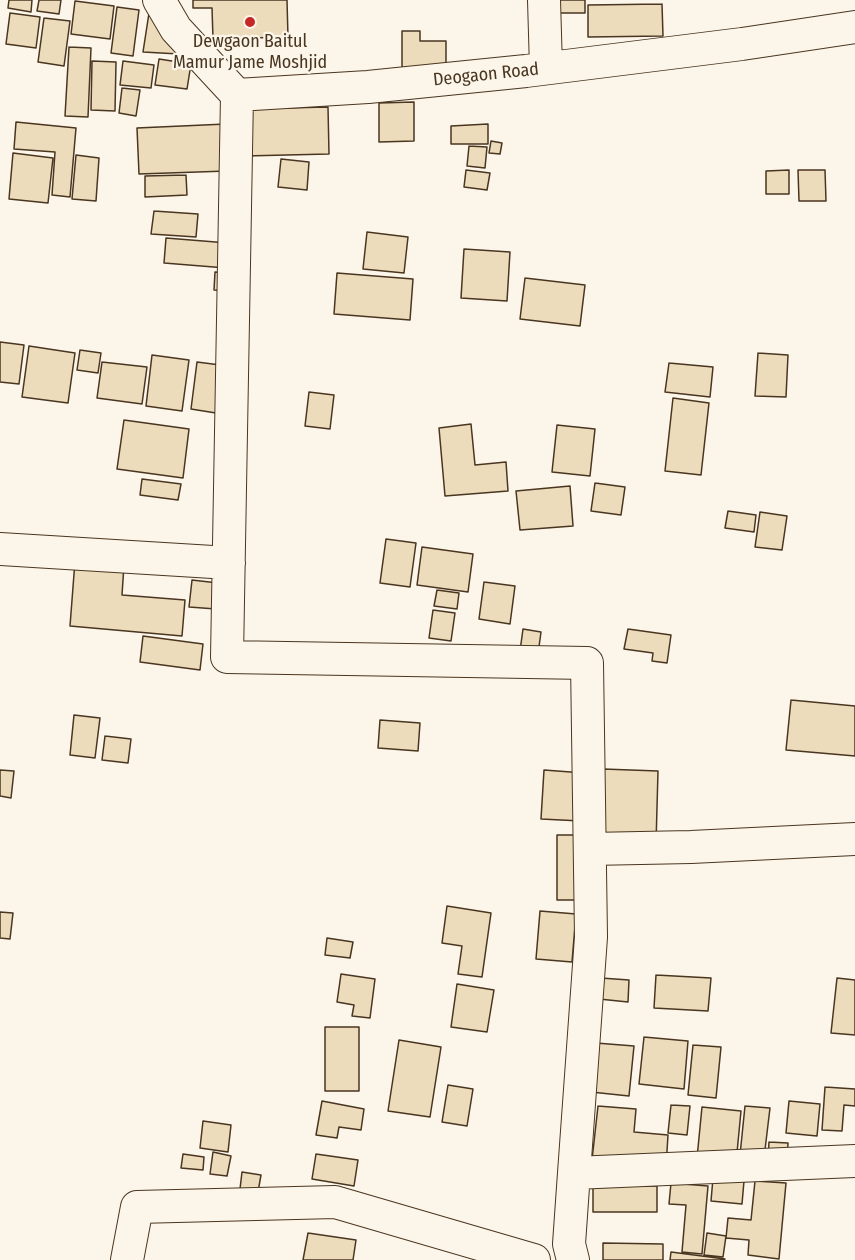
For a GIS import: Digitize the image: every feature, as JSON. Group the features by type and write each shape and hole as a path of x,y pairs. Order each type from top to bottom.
{"street":[{"path":"159,0 176,28 237,94 227,657 587,663 591,937 569,1244 573,1260"},
{"path":"544,0 546,68"},
{"name":"Deogaon Road","path":"237,94 368,87 546,68 742,44 855,27"},
{"path":"0,549 229,563"},
{"path":"590,849 692,847 855,839"},
{"path":"574,1173 855,1161"},
{"path":"127,1260 137,1207 335,1202 534,1260"}],"building":[{"path":"9,0 32,0 31,12 8,8"},
{"path":"39,0 61,0 59,14 37,11"},
{"name":"Dewgaon Baitul Mamur Jame Moshjid","path":"193,0 287,0 288,37 213,39 212,8 193,8"},
{"path":"548,0 585,0 585,13 548,13"},
{"path":"75,1 114,6 110,39 71,34"},
{"path":"662,4 663,36 588,37 588,5"},
{"path":"117,7 139,10 133,56 111,53"},
{"path":"10,13 40,17 36,48 6,44"},
{"path":"149,13 179,54 143,52"},
{"path":"44,18 70,21 64,66 38,62"},
{"path":"402,31 420,31 420,41 446,41 446,68 402,68"},
{"path":"69,47 91,48 88,117 65,116"},
{"path":"159,59 191,64 187,89 155,85"},
{"path":"92,61 116,62 115,111 91,110"},
{"path":"123,61 154,65 151,88 120,85"},
{"path":"122,88 140,90 136,116 119,113"},
{"path":"414,102 414,141 379,142 379,103"},
{"path":"328,107 329,154 244,156 242,109"},
{"path":"16,122 76,128 70,197 52,195 55,152 14,149"},
{"path":"226,124 227,171 139,174 137,128"},
{"path":"488,124 488,144 451,144 451,126"},
{"path":"491,141 502,143 500,154 489,153"},
{"path":"469,146 487,147 485,168 467,166"},
{"path":"13,153 53,158 48,203 9,199"},
{"path":"76,155 99,158 96,201 72,199"},
{"path":"281,159 309,162 307,190 278,187"},
{"path":"466,170 490,173 487,190 464,187"},
{"path":"789,170 789,194 766,194 766,171"},
{"path":"798,170 825,170 826,201 799,201"},
{"path":"186,175 187,195 145,197 145,176"},
{"path":"154,211 198,214 196,237 151,234"},
{"path":"367,232 408,237 404,273 363,269"},
{"path":"166,238 228,243 226,268 164,263"},
{"path":"464,249 510,252 507,301 461,298"},
{"path":"215,272 231,273 229,291 214,290"},
{"path":"337,273 413,279 410,320 334,314"},
{"path":"525,278 585,285 580,326 520,319"},
{"path":"0,342 24,345 19,384 0,382"},
{"path":"29,346 75,353 68,403 22,397"},
{"path":"80,350 101,353 98,373 77,370"},
{"path":"758,353 788,355 786,397 755,396"},
{"path":"152,355 189,360 182,411 146,406"},
{"path":"102,362 147,367 142,404 97,398"},
{"path":"197,362 228,366 222,414 191,409"},
{"path":"669,363 713,367 710,397 665,392"},
{"path":"309,392 334,395 330,429 305,426"},
{"path":"673,398 709,403 701,475 665,471"},
{"path":"124,420 189,429 183,478 117,469"},
{"path":"471,424 475,465 506,462 508,491 445,496 439,428"},
{"path":"557,425 595,429 590,476 552,472"},
{"path":"142,479 181,484 178,500 140,495"},
{"path":"595,483 625,487 621,515 591,511"},
{"path":"570,486 573,526 520,530 516,491"},
{"path":"728,511 756,515 754,532 725,528"},
{"path":"760,512 787,516 782,550 755,547"},
{"path":"386,539 416,543 410,587 380,583"},
{"path":"422,547 473,554 468,592 417,585"},
{"path":"75,561 124,565 122,595 185,600 182,636 70,626"},
{"path":"192,580 218,583 216,609 189,607"},
{"path":"484,582 515,586 510,624 479,619"},
{"path":"437,590 459,593 457,609 434,606"},
{"path":"433,610 455,613 451,641 429,638"},
{"path":"523,629 541,632 538,654 520,651"},
{"path":"628,629 671,635 667,663 652,661 653,653 624,649"},
{"path":"143,636 203,644 200,670 140,662"},
{"path":"791,700 855,706 855,756 786,750"},
{"path":"74,715 100,718 95,758 70,755"},
{"path":"380,720 420,723 418,751 378,748"},
{"path":"105,736 131,739 128,763 102,760"},
{"path":"603,769 658,771 656,844 601,842"},
{"path":"0,770 14,771 11,798 0,796"},
{"path":"544,770 584,773 581,821 541,819"},
{"path":"557,835 582,835 582,900 557,900"},
{"path":"447,906 491,913 482,977 458,974 462,946 442,943"},
{"path":"540,911 576,914 572,962 536,959"},
{"path":"0,912 13,913 10,939 0,938"},
{"path":"327,938 353,942 350,958 325,955"},
{"path":"341,974 375,979 370,1018 352,1016 354,1005 337,1002"},
{"path":"656,975 711,978 708,1011 654,1008"},
{"path":"601,978 629,980 628,1002 599,999"},
{"path":"837,978 855,980 855,1035 831,1033"},
{"path":"457,984 494,990 487,1032 451,1027"},
{"path":"325,1027 359,1027 359,1091 325,1091"},
{"path":"644,1037 688,1041 684,1089 639,1084"},
{"path":"399,1040 441,1047 430,1117 388,1111"},
{"path":"596,1043 634,1046 629,1096 591,1092"},
{"path":"693,1045 721,1047 716,1098 688,1095"},
{"path":"448,1085 473,1089 467,1126 442,1122"},
{"path":"825,1087 855,1089 855,1106 844,1105 842,1131 822,1130"},
{"path":"322,1101 364,1109 361,1130 339,1127 337,1138 316,1135"},
{"path":"789,1101 820,1104 817,1136 786,1133"},
{"path":"671,1105 690,1106 687,1135 668,1133"},
{"path":"598,1106 636,1109 634,1132 668,1135 666,1167 592,1160"},
{"path":"745,1106 770,1108 764,1158 740,1155"},
{"path":"702,1107 741,1111 736,1163 697,1158"},
{"path":"203,1121 231,1125 228,1152 200,1148"},
{"path":"769,1142 788,1143 787,1160 768,1159"},
{"path":"213,1152 231,1156 227,1176 210,1174"},
{"path":"183,1154 204,1157 203,1170 181,1168"},
{"path":"316,1154 358,1160 354,1186 312,1179"},
{"path":"242,1172 261,1175 258,1192 240,1189"},
{"path":"713,1178 744,1181 742,1204 711,1201"},
{"path":"755,1181 786,1183 779,1259 748,1255 749,1240 726,1238 728,1218 751,1220"},
{"path":"671,1183 708,1186 702,1254 682,1252 686,1205 669,1204"},
{"path":"593,1186 657,1186 657,1212 593,1212"},
{"path":"308,1233 356,1240 353,1260 303,1260"},
{"path":"707,1233 726,1236 723,1257 704,1255"},
{"path":"603,1243 663,1244 663,1260 603,1260"},
{"path":"671,1252 725,1259 670,1260"}],"place":[{"name":"Dewgaon Baitul Mamur Jame Moshjid","path":"250,22"}]}
